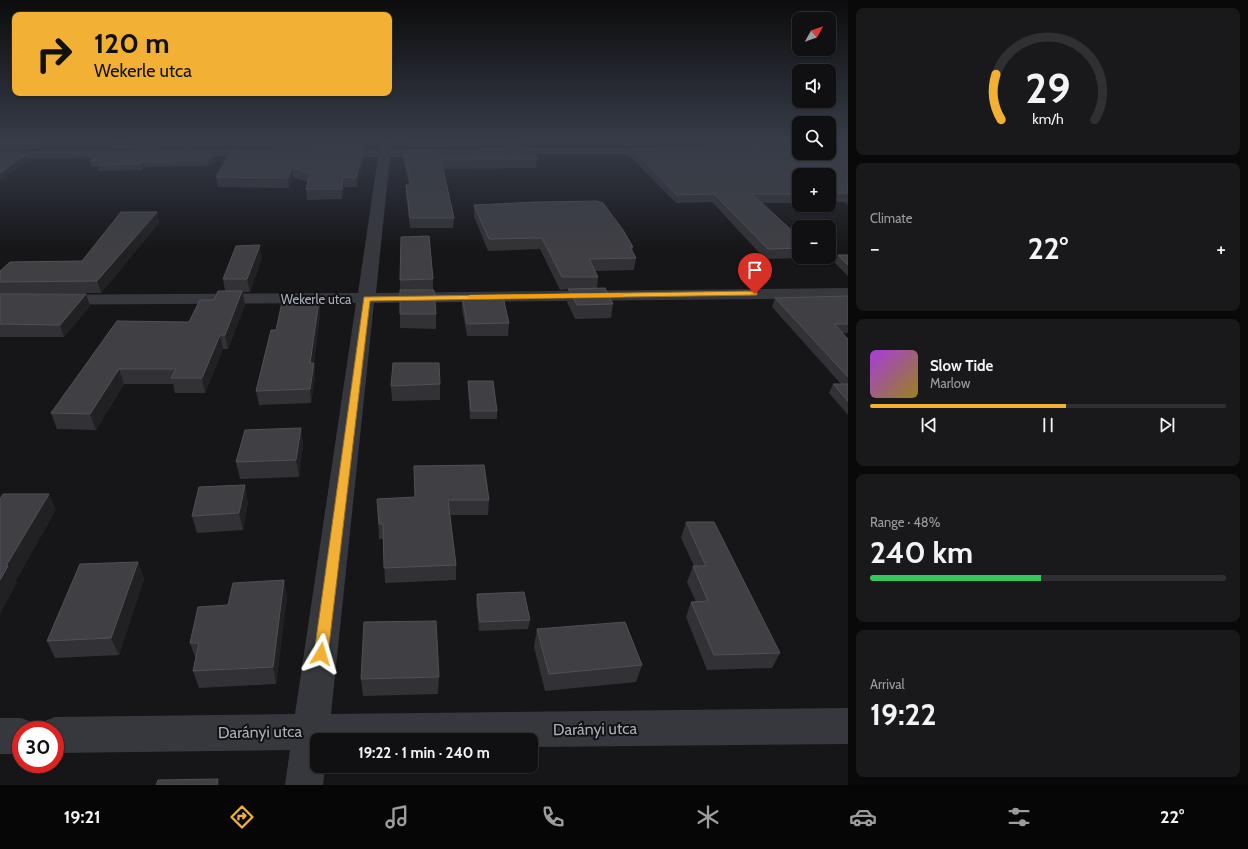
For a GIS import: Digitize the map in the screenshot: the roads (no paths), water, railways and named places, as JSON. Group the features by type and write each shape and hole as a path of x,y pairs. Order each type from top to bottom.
{"street":[{"path":"304,785 381,178"},
{"name":"Wekerle utca","path":"0,300 848,293"},
{"name":"Darányi utca","path":"64,735 848,726"},
{"path":"0,736 12,736"}]}
